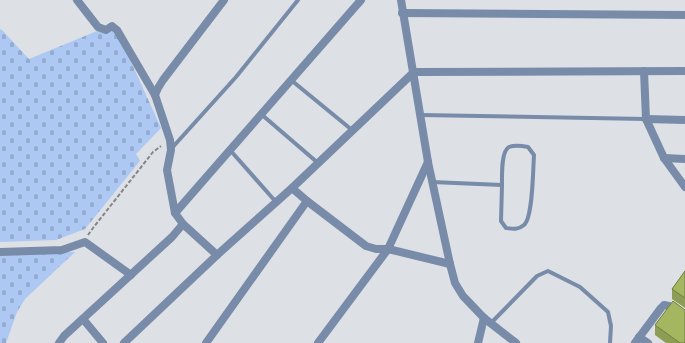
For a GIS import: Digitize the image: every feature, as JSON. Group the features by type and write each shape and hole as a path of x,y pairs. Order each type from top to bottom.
{"street":[{"path":"77,0 98,27 106,30 112,26 117,30 155,95 170,140 171,150 167,170 175,213 184,224 217,255"},
{"path":"155,95 158,88 224,0"},
{"path":"175,213 361,0"},
{"path":"401,0 428,162 455,282 463,296 487,321 516,343"},
{"path":"402,13 685,15"},
{"path":"644,71 646,119 664,158 685,187"},
{"path":"124,343 217,255 292,188 414,72 685,71"},
{"path":"646,119 685,120"},
{"path":"664,158 685,159"},
{"path":"318,343 388,249 428,162"},
{"path":"292,188 366,246 376,249 388,249 450,264"},
{"path":"206,343 307,201"},
{"path":"59,343 64,336 172,237 184,224"},
{"path":"0,252 62,250 85,242 131,275"},
{"path":"648,343 637,340 664,305 669,306 685,317"},
{"path":"83,319 103,343"},
{"path":"478,343 487,321"}],"lane":[{"path":"171,150 236,77 298,0"},
{"path":"291,80 352,130"},
{"path":"261,114 318,163"},
{"path":"420,115 646,119"},
{"path":"509,147 528,147 534,155 530,214 525,224 517,230 506,228 500,221 502,185 504,152 509,147"},
{"path":"230,150 276,202"},
{"path":"432,182 502,185"},
{"path":"487,321 537,276 548,271 580,287 608,312 611,326 610,343"}],"path":[{"path":"85,242 93,228 153,152 170,140"}],"green space":[{"path":"114,24 161,128 136,154 140,161 85,229 56,240 0,242 0,30 1,29 29,59"},
{"path":"75,252 25,299 17,312 6,343 0,343 0,253"}],"building":[{"path":"685,271 685,298 672,289"},
{"path":"673,301 685,310 685,343 680,343 655,325"}]}
